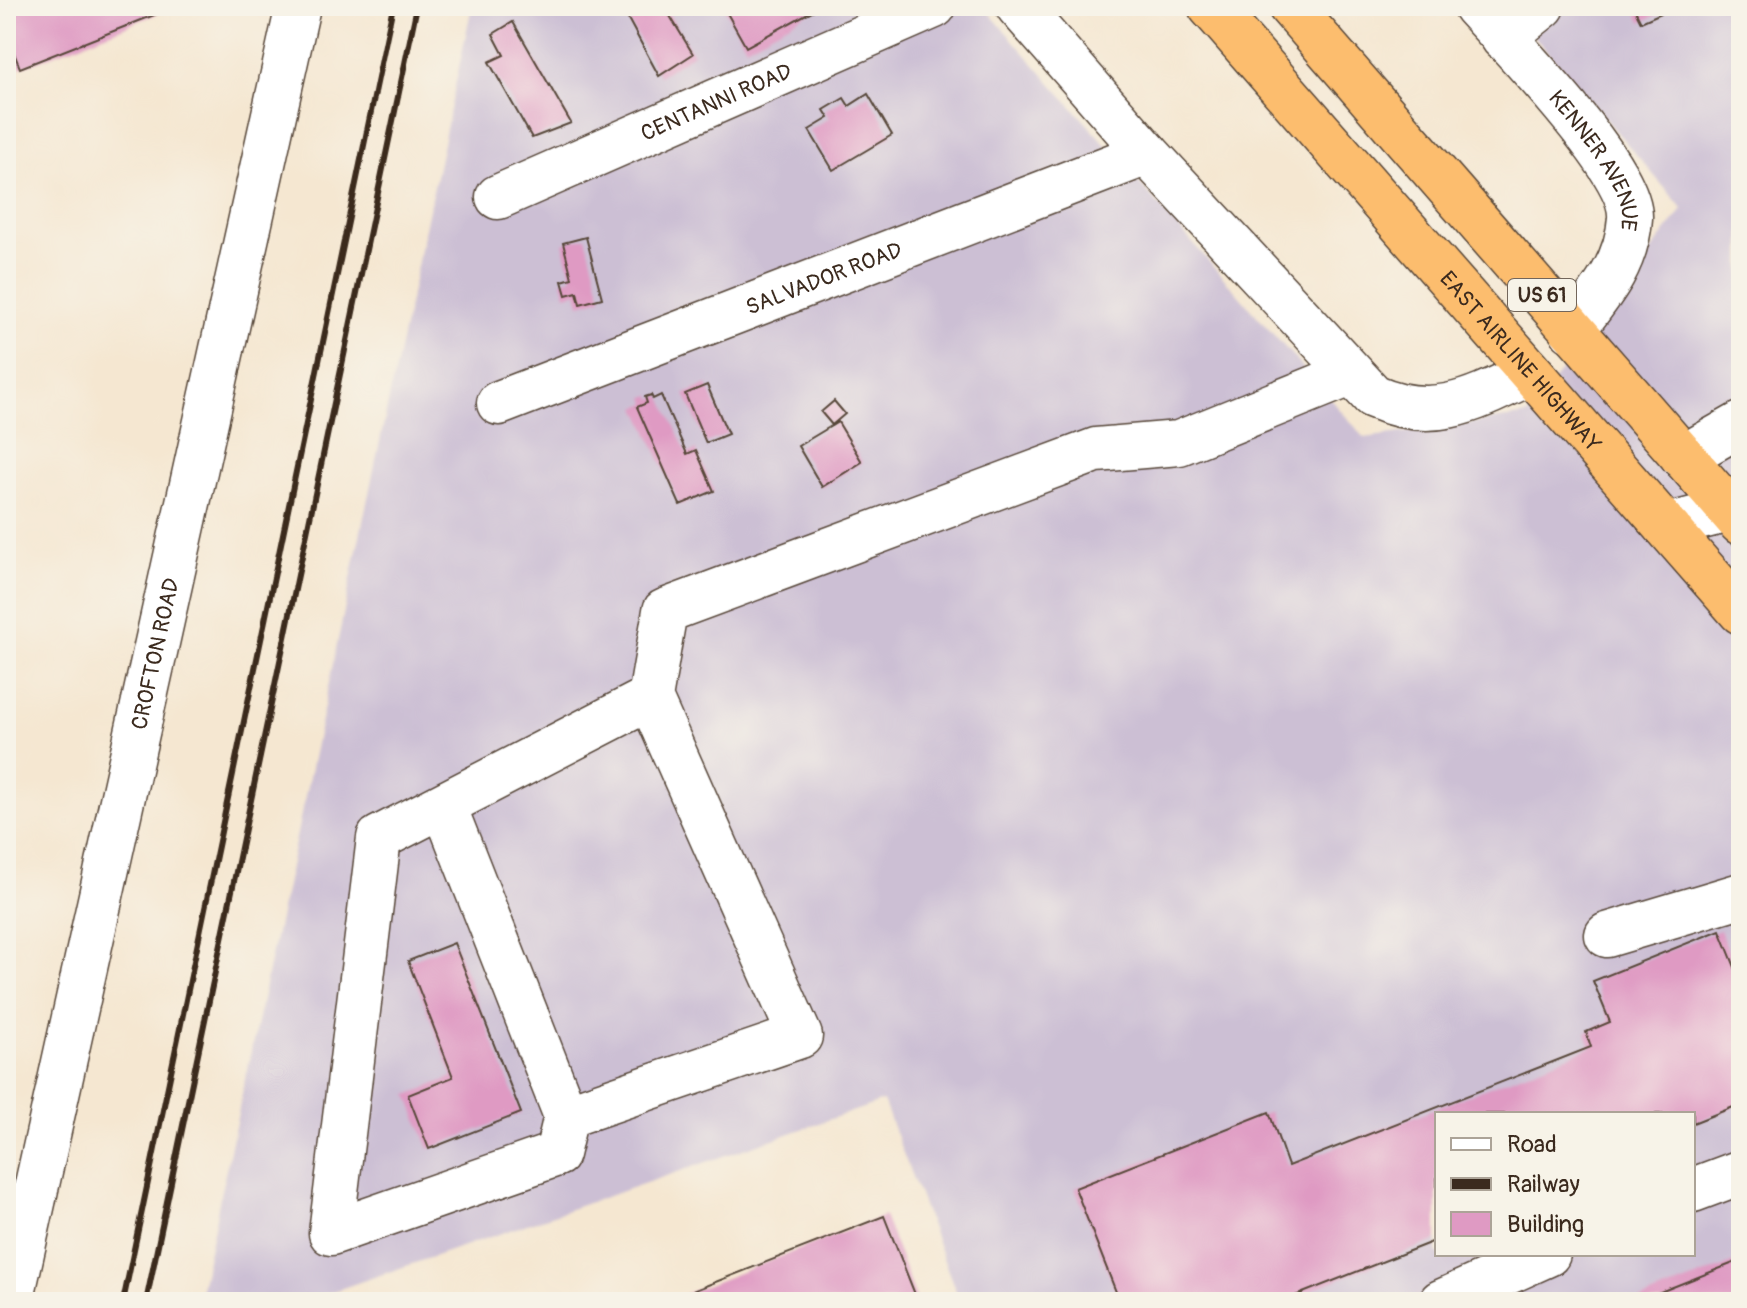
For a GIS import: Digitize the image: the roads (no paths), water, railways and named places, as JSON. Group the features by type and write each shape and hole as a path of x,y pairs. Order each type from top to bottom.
{"highway":[{"name":"EAST AIRLINE HIGHWAY","path":"1210,6 1741,612"},
{"name":"US 61","path":"1290,6 1683,457 1737,512"}],"street":[{"name":"CROFTON ROAD","path":"11,1302 14,1247 298,6"},
{"name":"CENTANNI ROAD","path":"498,197 934,6"},
{"path":"1018,6 1147,153 1373,396 1413,411 1480,398 1530,373"},
{"name":"KENNER AVENUE","path":"1475,6 1577,122 1618,180 1631,215 1619,269 1572,331"},
{"path":"1503,38 1543,6"},
{"name":"SALVADOR ROAD","path":"499,403 1147,153"},
{"path":"566,1116 800,1036 650,698 665,611 1096,450 1179,443 1350,374"},
{"path":"1683,457 1741,424"},
{"path":"1666,526 1737,512"},
{"path":"444,806 566,1116 557,1154 331,1233 379,838 650,698"},
{"path":"1607,935 1741,895"},
{"path":"1695,1189 1741,1172"},
{"path":"1441,1302 1544,1256"}],"railway":[{"path":"123,1302 393,6"},
{"path":"146,1302 417,6"}]}
